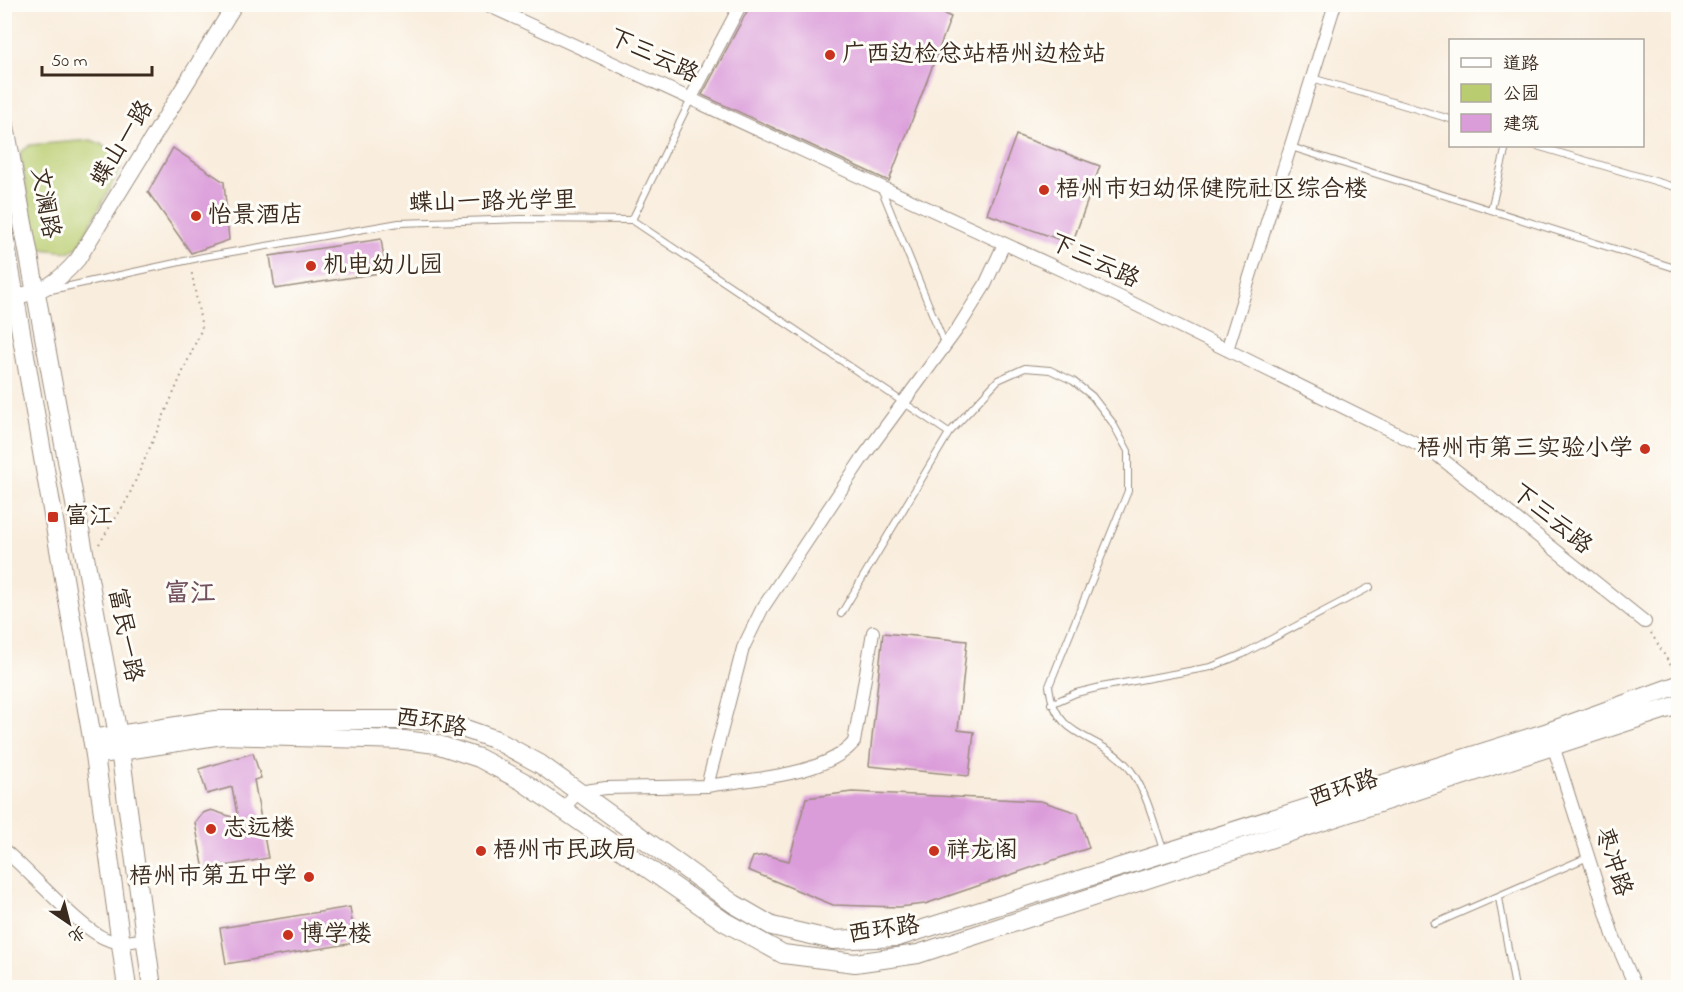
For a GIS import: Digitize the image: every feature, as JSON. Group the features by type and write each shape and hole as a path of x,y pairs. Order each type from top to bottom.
{"main road":[{"name":"文澜路","path":"4,120 36,293"},
{"name":"文澜路","path":"4,235 93,747"},
{"name":"富民一路","path":"36,293 119,743 152,987"},
{"path":"1551,740 1676,677"},
{"name":"西环路","path":"119,743 216,720 426,720 451,724 494,739 540,764 734,904 772,926 833,940 898,937 1164,853 1678,705"},
{"name":"西环路","path":"119,743 222,735 404,740 436,744 479,758 564,808 725,922 783,954 855,963 918,954 1551,740"},
{"path":"119,743 93,747 127,987"}],"street":[{"name":"蝶山一路","path":"36,293 58,279 84,251 235,4"},
{"name":"下三云路","path":"485,4 1004,244 1432,451 1645,622"},
{"path":"692,98 741,4"},
{"path":"1227,350 1335,4"},
{"path":"707,786 743,648 762,609 861,460 945,346 984,285 1004,244"},
{"path":"15,296 36,293"},
{"path":"564,808 578,792 606,788 707,786 815,766 846,751 854,742 873,632"},
{"name":"枣冲路","path":"1551,740 1621,956 1636,987"},
{"path":"4,850 84,926 102,938 122,943 146,939"}],"lane":[{"path":"1312,78 1449,119"},
{"path":"692,98 632,220 949,433"},
{"path":"1290,146 1678,269"},
{"path":"1491,210 1506,147"},
{"path":"1541,147 1678,188"},
{"path":"880,186 945,346"},
{"name":"蝶山一路光学里","path":"36,293 189,260 399,223 632,220"},
{"path":"841,614 949,433 998,380 1025,368 1042,370 1073,381 1092,396 1112,422 1128,451 1128,491 1049,686 1051,704 1059,718 1072,731 1098,742 1116,754 1133,774 1144,795 1164,853"},
{"path":"1051,704 1076,693 1101,687 1211,668 1243,654 1370,587"},
{"path":"1434,924 1499,898 1588,856"},
{"path":"1499,898 1515,987"}],"path":[{"path":"86,565 127,500 202,328 189,260"},
{"path":"1645,622 1676,677"}],"green space":[{"path":"91,140 101,144 121,162 121,168 78,247 69,252 41,249 35,243 20,153 30,145"}],"building":[{"name":"广西边检总站梧州边检站","path":"751,4 921,4 951,17 889,181 702,95"},
{"name":"梧州市妇幼保健院社区综合楼","path":"1016,135 1100,166 1072,244 987,214"},
{"name":"怡景酒店","path":"173,148 224,182 229,240 191,253 148,192"},
{"path":"381,239 386,272 275,289 270,256"},
{"path":"883,633 967,641 958,730 974,732 969,776 869,766"},
{"name":"志远楼","path":"253,753 261,778 254,780 268,858 204,870 195,823 203,813 211,810 238,819 232,787 207,794 199,769"},
{"name":"祥龙阁","path":"852,792 1041,801 1078,813 1089,848 925,904 899,907 833,905 748,870 753,857 766,855 789,861 806,798"},
{"name":"博学楼","path":"350,907 355,943 226,964 220,928"}],"place":[{"name":"广西边检总站梧州边检站","path":"830,55"},
{"name":"梧州市妇幼保健院社区综合楼","path":"1044,190"},
{"name":"怡景酒店","path":"196,216"},
{"name":"机电幼儿园","path":"311,266"},
{"name":"梧州市第三实验小学","path":"1645,449"},
{"name":"富江","path":"53,517"},
{"name":"志远楼","path":"211,829"},
{"name":"梧州市民政局","path":"481,851"},
{"name":"祥龙阁","path":"934,851"},
{"name":"梧州市第五中学","path":"309,877"},
{"name":"博学楼","path":"288,935"}],"district":[{"name":"富江","path":"190,595"}]}
